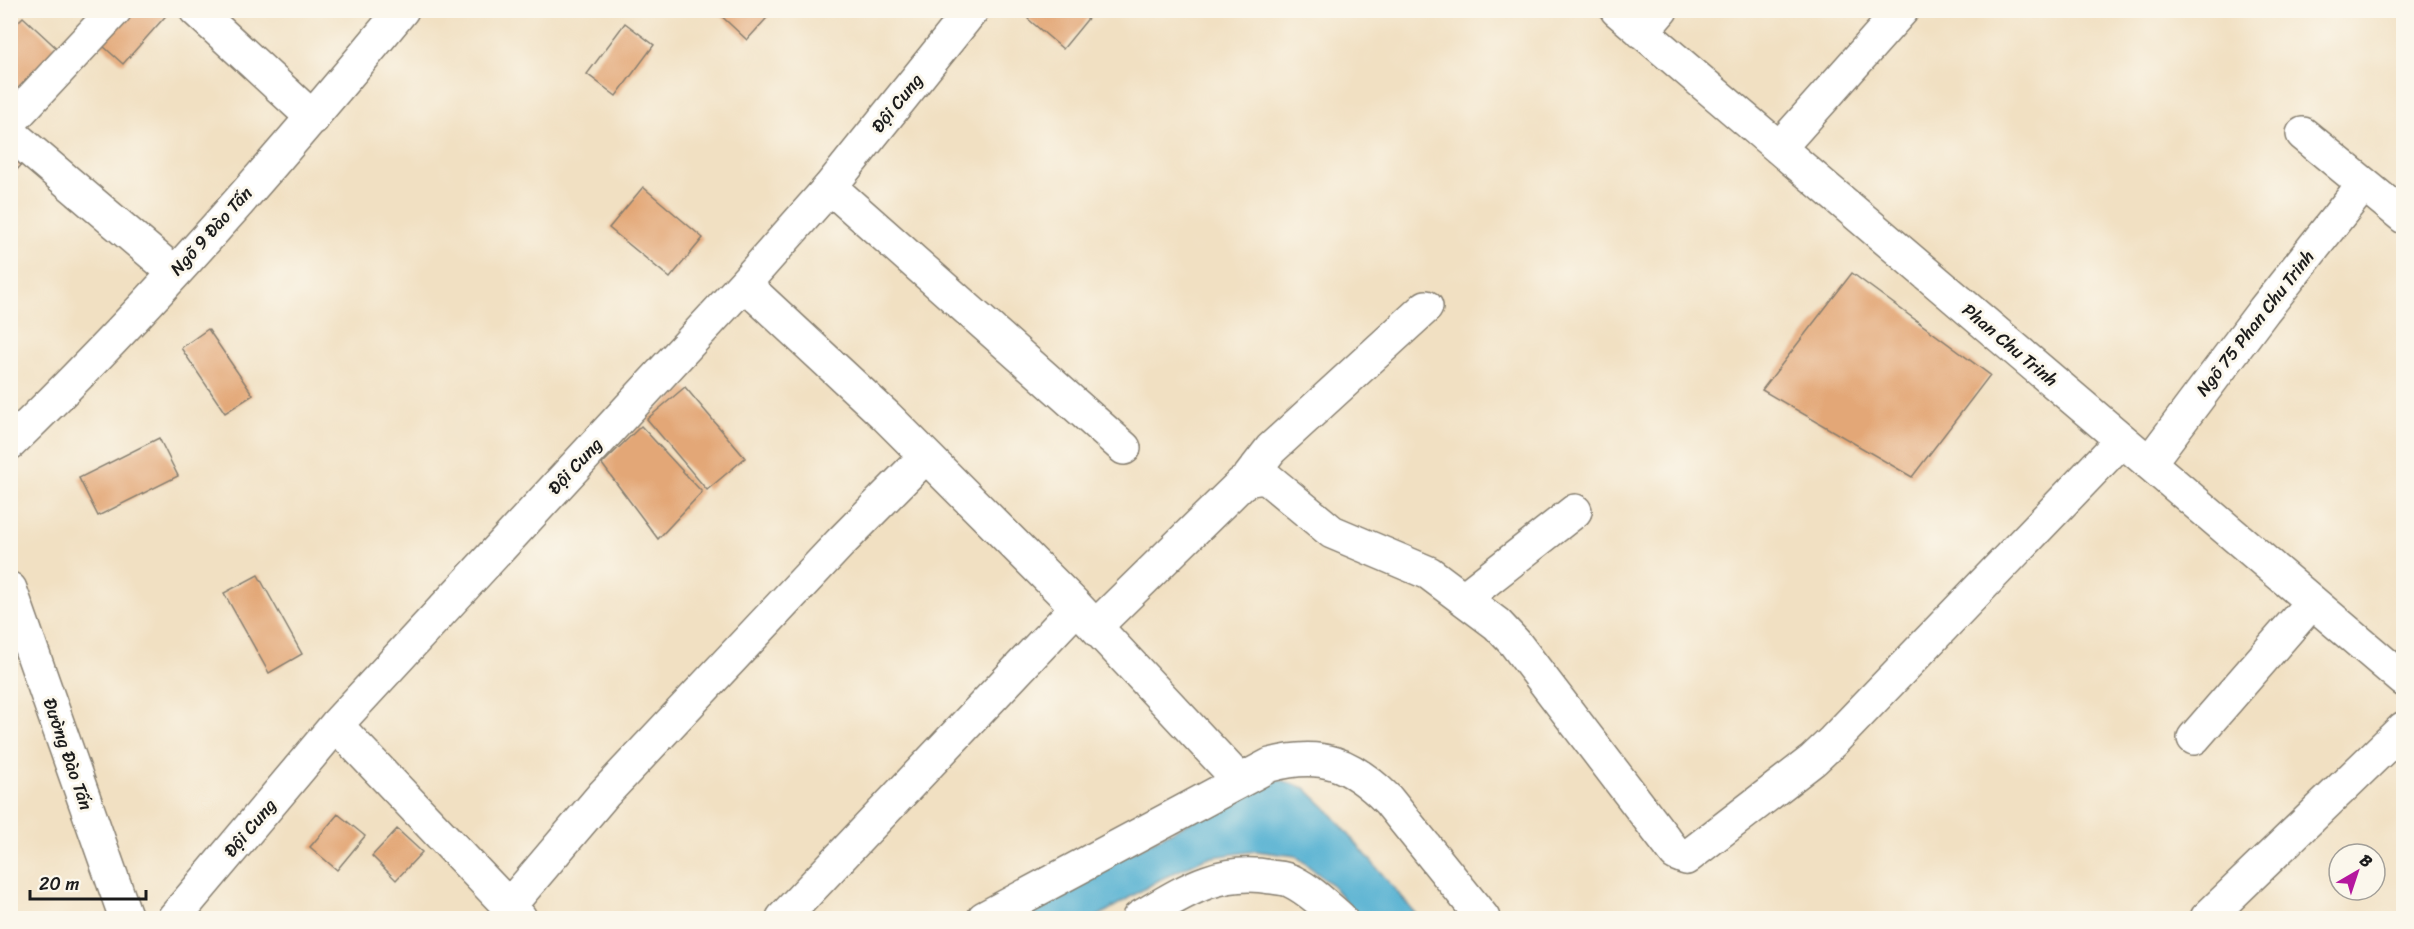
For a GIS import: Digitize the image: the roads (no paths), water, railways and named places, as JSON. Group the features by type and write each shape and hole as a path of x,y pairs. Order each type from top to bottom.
{"street":[{"path":"10,122 115,10"},
{"path":"196,10 313,118"},
{"name":"Ngõ 9 Đào Tấn","path":"10,443 63,393 175,273 313,118 402,10"},
{"name":"Đội Cung","path":"174,918 336,725 744,284 830,187 972,10"},
{"name":"Phan Chu Trinh","path":"1617,10 1652,21 1779,148 2403,680"},
{"path":"1779,148 1902,10"},
{"path":"10,133 175,273"},
{"path":"2303,134 2403,217"},
{"name":"Ngõ 75 Phan Chu Trinh","path":"2149,463 2264,310 2363,185"},
{"path":"830,187 1124,448"},
{"path":"744,284 838,369 1086,616 1240,781"},
{"path":"783,918 1086,616 1247,480 1271,449 1426,307"},
{"path":"1247,480 1260,477 1268,479 1332,532 1429,573 1497,624 1515,643 1676,854 1686,858 1813,760 1833,741 2122,440"},
{"path":"336,725 514,913 604,794 841,542 926,456"},
{"path":"1464,598 1575,511"},
{"name":"Đường Đào Tấn","path":"10,589 126,918"},
{"path":"2194,738 2312,603"},
{"path":"2206,918 2403,728"},
{"path":"984,918 1270,765 1292,759 1315,758 1353,771 1388,800 1483,918"},
{"path":"1139,918 1194,887 1219,878 1251,873 1291,880 1319,899 1340,918"}],"water":[{"path":"1275,778 1305,788 1329,811 1419,918 1359,918 1332,885 1296,856 1256,851 1205,858 1159,880 1095,918 1004,918"}]}
